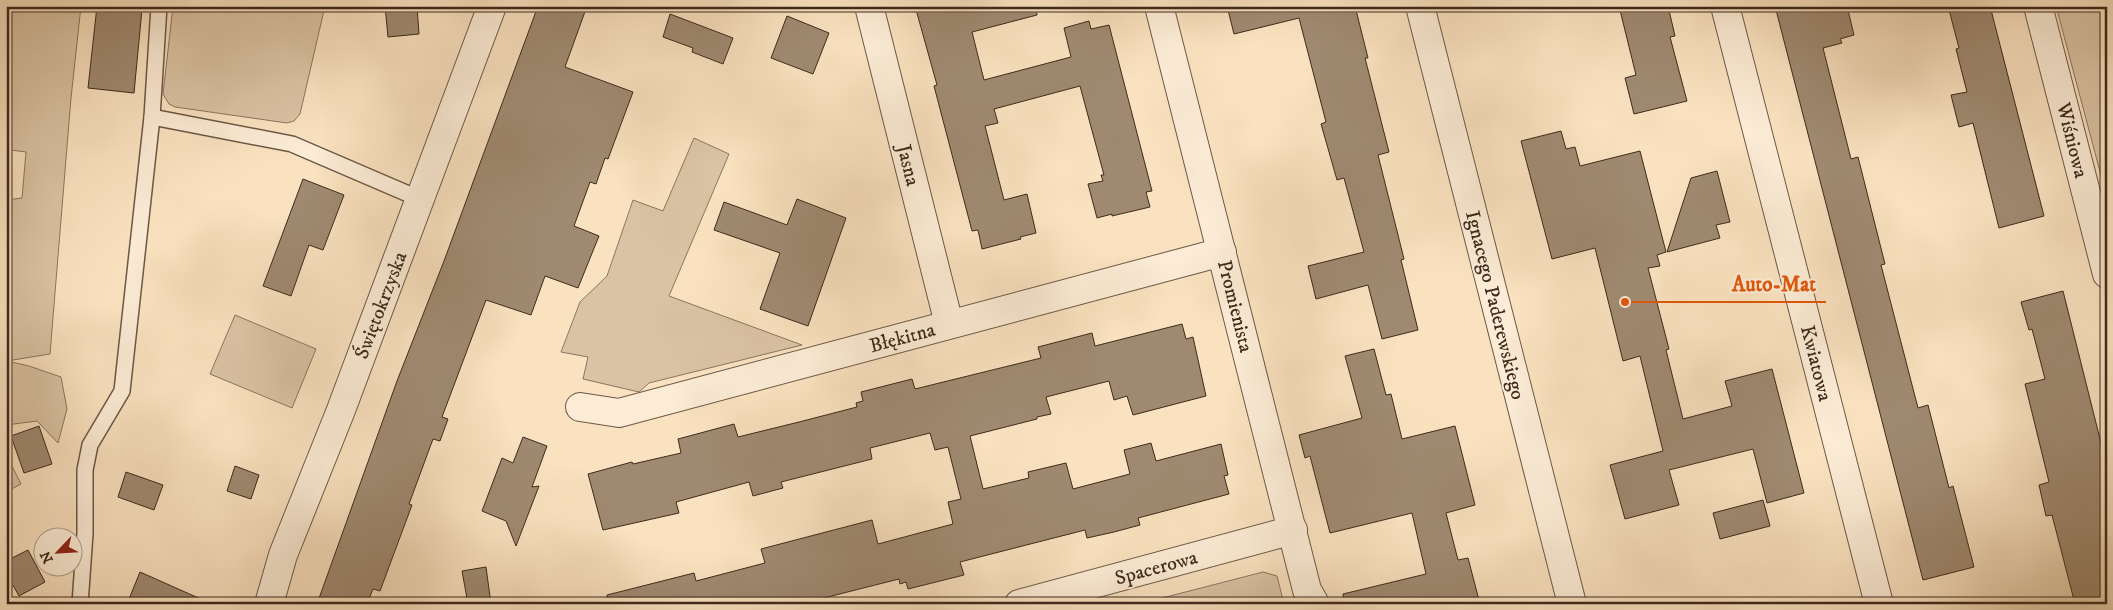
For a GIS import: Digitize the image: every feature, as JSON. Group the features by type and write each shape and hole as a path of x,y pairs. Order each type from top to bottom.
{"street":[{"name":"Świętokrzyska","path":"269,604 283,555 341,410 492,6"},
{"name":"Jasna","path":"869,6 949,324"},
{"name":"Promienista","path":"1159,6 1307,590 1315,604"},
{"name":"Ignacego Paderewskiego","path":"1420,6 1572,604"},
{"name":"Kwiatowa","path":"1725,6 1879,604"},
{"name":"Wiśniowa","path":"2038,6 2107,274"},
{"name":"Błękitna","path":"580,407 619,413 1222,252"},
{"name":"Spacerowa","path":"1019,604 1293,530"}],"lane":[{"path":"80,604 85,533 85,470 90,445 122,391 152,117 160,6"},
{"path":"152,117 292,144 420,199"}],"shaded area":[{"path":"6,6 81,6 71,98 50,354 7,361 61,377 67,409 58,443 37,421 6,425 6,200 22,198 26,152 11,150 6,153"},
{"path":"173,6 325,6 300,114 294,121 287,123 175,107 169,104 163,94"},
{"path":"2056,6 2107,6 2107,198"},
{"path":"694,138 729,154 669,296 802,345 649,383 639,392 583,379 588,357 561,352 580,302 607,276 633,200 663,211"},
{"path":"235,315 316,349 292,408 210,374"},
{"path":"6,454 21,484 6,492"},
{"path":"1263,572 1277,576 1284,604 1139,604"}],"building":[{"path":"97,6 142,9 134,93 88,88"},
{"path":"385,6 417,6 419,34 388,37"},
{"path":"538,6 587,6 565,67 633,92 608,159 605,158 596,184 590,182 574,226 599,236 578,288 545,276 531,315 486,300 442,417 448,419 440,441 433,439 409,504 412,505 380,591 373,589 367,604 317,604 397,381 444,261"},
{"path":"915,6 1036,6 1037,15 972,32 984,80 1071,57 1064,28 1089,21 1091,29 1109,25 1152,191 1146,192 1150,207 1097,218 1088,184 1103,181 1101,175 1104,175 1080,86 994,109 998,123 985,126 1004,200 1027,194 1036,233 982,249 978,230 972,231 934,86 937,85"},
{"path":"1227,6 1355,6 1368,58 1365,58 1389,152 1378,155 1404,259 1401,260 1418,330 1382,339 1368,285 1316,299 1308,266 1364,252 1344,178 1337,180 1321,124 1326,122 1299,18 1234,34"},
{"path":"1619,6 1668,6 1675,36 1670,37 1687,101 1634,114 1625,78 1636,75"},
{"path":"1775,6 1847,6 1854,35 1840,39 1842,43 1823,48 1851,159 1858,157 1885,264 1881,265 1918,408 1928,405 1949,488 1953,486 1974,567 1923,580"},
{"path":"1948,6 1990,6 2044,216 1999,228 1973,123 1959,127 1951,95 1967,92 1956,49 1959,48"},
{"path":"670,14 733,38 723,64 692,52 693,48 663,37"},
{"path":"787,16 829,33 813,74 771,58"},
{"path":"1561,131 1566,149 1575,147 1580,166 1640,151 1666,252 1657,255 1660,266 1648,268 1669,349 1666,350 1683,419 1732,406 1725,381 1772,369 1804,493 1767,503 1753,449 1669,470 1679,505 1625,519 1610,465 1663,451 1640,356 1623,361 1595,248 1552,259 1521,141"},
{"path":"1717,171 1730,222 1716,225 1720,238 1667,252 1691,178"},
{"path":"303,179 344,195 323,250 309,245 291,296 263,286"},
{"path":"797,199 846,218 808,326 760,309 780,253 714,230 724,202 787,225"},
{"path":"2063,291 2107,467 2107,604 2075,604 2052,515 2046,516 2039,485 2049,482 2025,384 2045,379 2032,329 2029,330 2021,302"},
{"path":"1182,324 1186,339 1193,337 1206,396 1133,415 1127,396 1114,400 1109,381 1046,397 1051,414 970,436 983,489 1029,478 1028,472 1066,463 1073,489 1130,474 1124,450 1151,443 1156,461 1221,444 1228,475 1224,476 1229,494 1138,518 1140,525 1114,532 1087,538 1085,530 960,562 964,575 908,589 906,582 900,584 899,579 800,604 608,604 607,595 694,573 696,581 765,563 761,549 872,520 878,544 953,524 948,502 961,499 948,447 935,450 930,433 870,448 872,459 781,482 783,488 753,496 749,482 676,502 679,513 603,530 588,474 632,462 633,464 681,453 678,439 734,424 738,437 857,407 856,403 863,401 861,392 912,379 915,389 1041,358 1038,347 1092,333 1095,346"},
{"path":"1374,349 1386,395 1391,394 1402,439 1455,426 1475,505 1446,513 1458,560 1468,558 1480,604 1344,604 1343,594 1426,574 1412,513 1330,533 1310,456 1305,458 1299,435 1362,418 1345,356"},
{"path":"39,426 52,464 24,473 11,436"},
{"path":"523,437 547,446 532,487 539,486 516,546 506,521 482,511 502,458 513,463"},
{"path":"235,466 259,475 251,499 227,491"},
{"path":"126,472 163,485 154,510 118,497"},
{"path":"1763,500 1770,526 1720,539 1713,513"},
{"path":"28,550 32,558 32,578 43,578 45,582 19,596 6,573 6,561"},
{"path":"486,567 491,604 468,604 462,571"},
{"path":"140,572 212,604 127,604"}],"place":[{"name":"Auto-Mat","path":"1625,302"}]}
